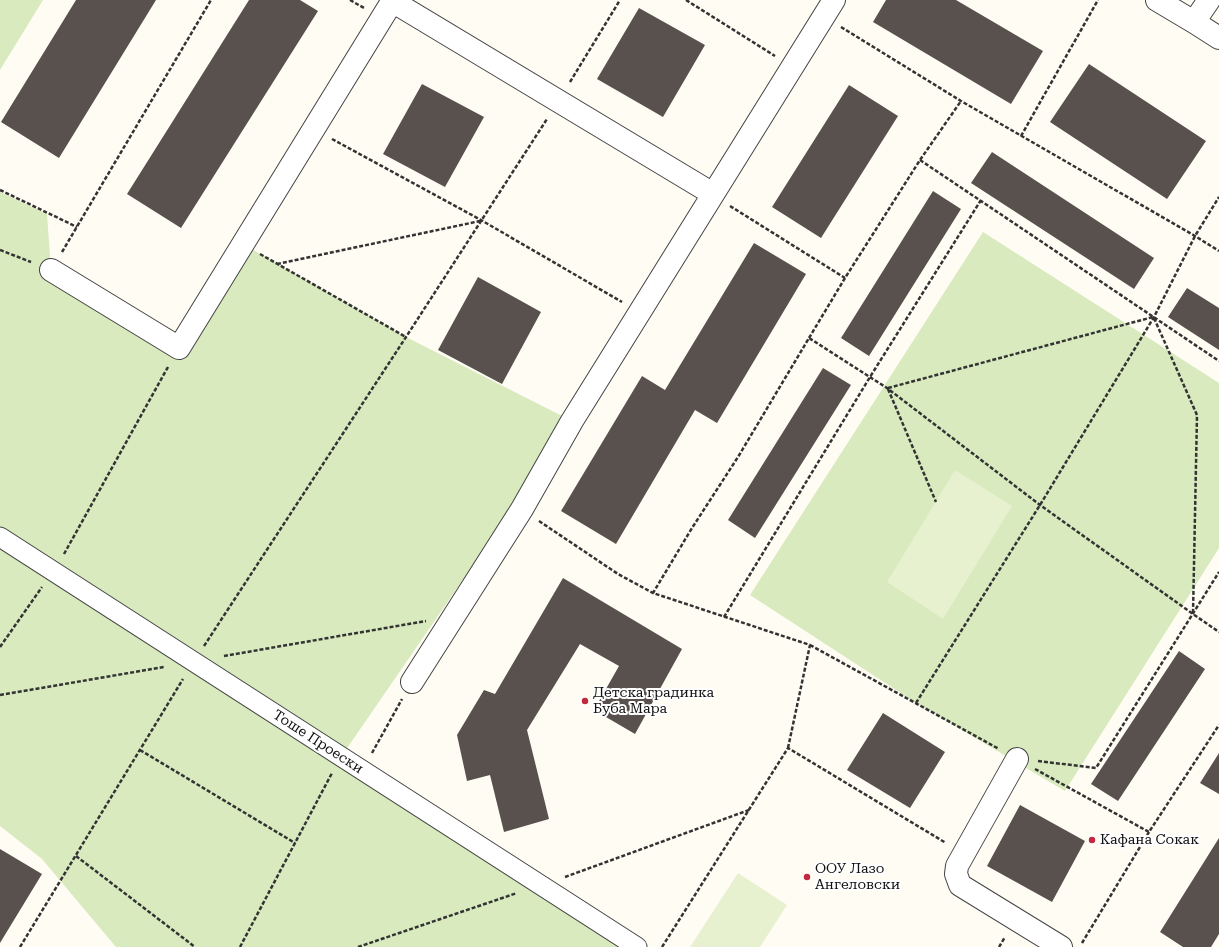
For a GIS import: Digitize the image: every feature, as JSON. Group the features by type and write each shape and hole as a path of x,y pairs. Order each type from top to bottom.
{"street":[{"path":"51,270 179,348 392,0 712,194"},
{"path":"1194,22 1209,0"},
{"path":"1165,2 1219,38"},
{"path":"412,682 522,509 572,421 829,8"},
{"name":"Тоше Проески","path":"0,537 637,947"},
{"path":"1017,758 957,866 956,874 960,885 1061,947"}],"path":[{"path":"0,250 51,270 211,0"},
{"path":"20,947 194,662 558,101 620,0"},
{"path":"686,0 793,67"},
{"path":"1021,136 1098,0"},
{"path":"829,8 960,101 1219,251"},
{"path":"653,593 738,456 845,278 920,160 960,101"},
{"path":"314,129 481,220 639,313"},
{"path":"920,160 1219,361"},
{"path":"0,190 77,227"},
{"path":"712,194 845,278"},
{"path":"916,703 1040,505 1154,317 1195,236 1219,197"},
{"path":"724,617 870,377 981,200"},
{"path":"277,264 481,220"},
{"path":"243,244 406,336"},
{"path":"887,388 1154,317"},
{"path":"1154,317 1196,415 1193,614"},
{"path":"809,338 887,388 1040,505 1219,632"},
{"path":"0,647 54,572 179,348"},
{"path":"887,388 936,502"},
{"path":"522,509 618,574 653,593 810,646 1017,758 1148,832"},
{"path":"1017,758 1096,768 1219,572"},
{"path":"0,695 454,616"},
{"path":"662,947 788,748 810,646"},
{"path":"362,770 412,682"},
{"path":"1079,947 1148,832 1219,724"},
{"path":"788,748 964,853"},
{"path":"140,750 295,843"},
{"path":"240,947 340,757"},
{"path":"76,856 195,947"}],"green space":[{"path":"0,0 43,0 0,70"},
{"path":"0,192 47,214 51,270 179,348 243,244 406,337 572,421 341,757 637,947 116,947 42,859 0,826"},
{"path":"983,232 1219,383 1219,548 1065,791 916,703 750,595"},
{"path":"955,470 1012,506 943,619 887,582"},
{"path":"738,873 787,905 760,947 690,947"}],"building":[{"path":"76,0 156,0 59,158 1,122"},
{"path":"249,0 300,0 318,11 181,228 127,194"},
{"path":"886,0 956,0 1043,51 1011,104 873,22"},
{"path":"639,8 705,45 663,117 597,79"},
{"path":"1089,64 1206,141 1167,199 1050,122"},
{"path":"422,84 484,117 445,187 383,154"},
{"path":"849,85 898,116 821,238 772,207"},
{"path":"992,152 1154,258 1134,289 971,183"},
{"path":"933,191 961,209 869,356 841,338"},
{"path":"754,243 806,274 717,423 695,410 616,544 561,511 642,376 665,390"},
{"path":"478,277 541,312 502,384 438,350"},
{"path":"1187,288 1219,308 1219,350 1168,317"},
{"path":"823,368 851,385 755,538 728,520"},
{"path":"563,578 682,649 635,734 594,710 619,666 580,644 527,730 549,819 504,832 490,775 467,781 457,735 484,690 495,694"},
{"path":"1179,651 1205,669 1118,801 1091,784"},
{"path":"883,713 945,752 910,808 847,770"},
{"path":"1219,753 1219,794 1200,783"},
{"path":"1020,805 1085,841 1052,902 987,866"},
{"path":"1219,838 1219,934 1211,947 1183,947 1160,932"},
{"path":"0,849 42,874 0,943"}],"place":[{"name":"Детска градинка Буба Мара","path":"585,701"},
{"name":"Кафана Сокак","path":"1092,840"},
{"name":"ООУ Лазо Ангеловски","path":"807,877"}]}
